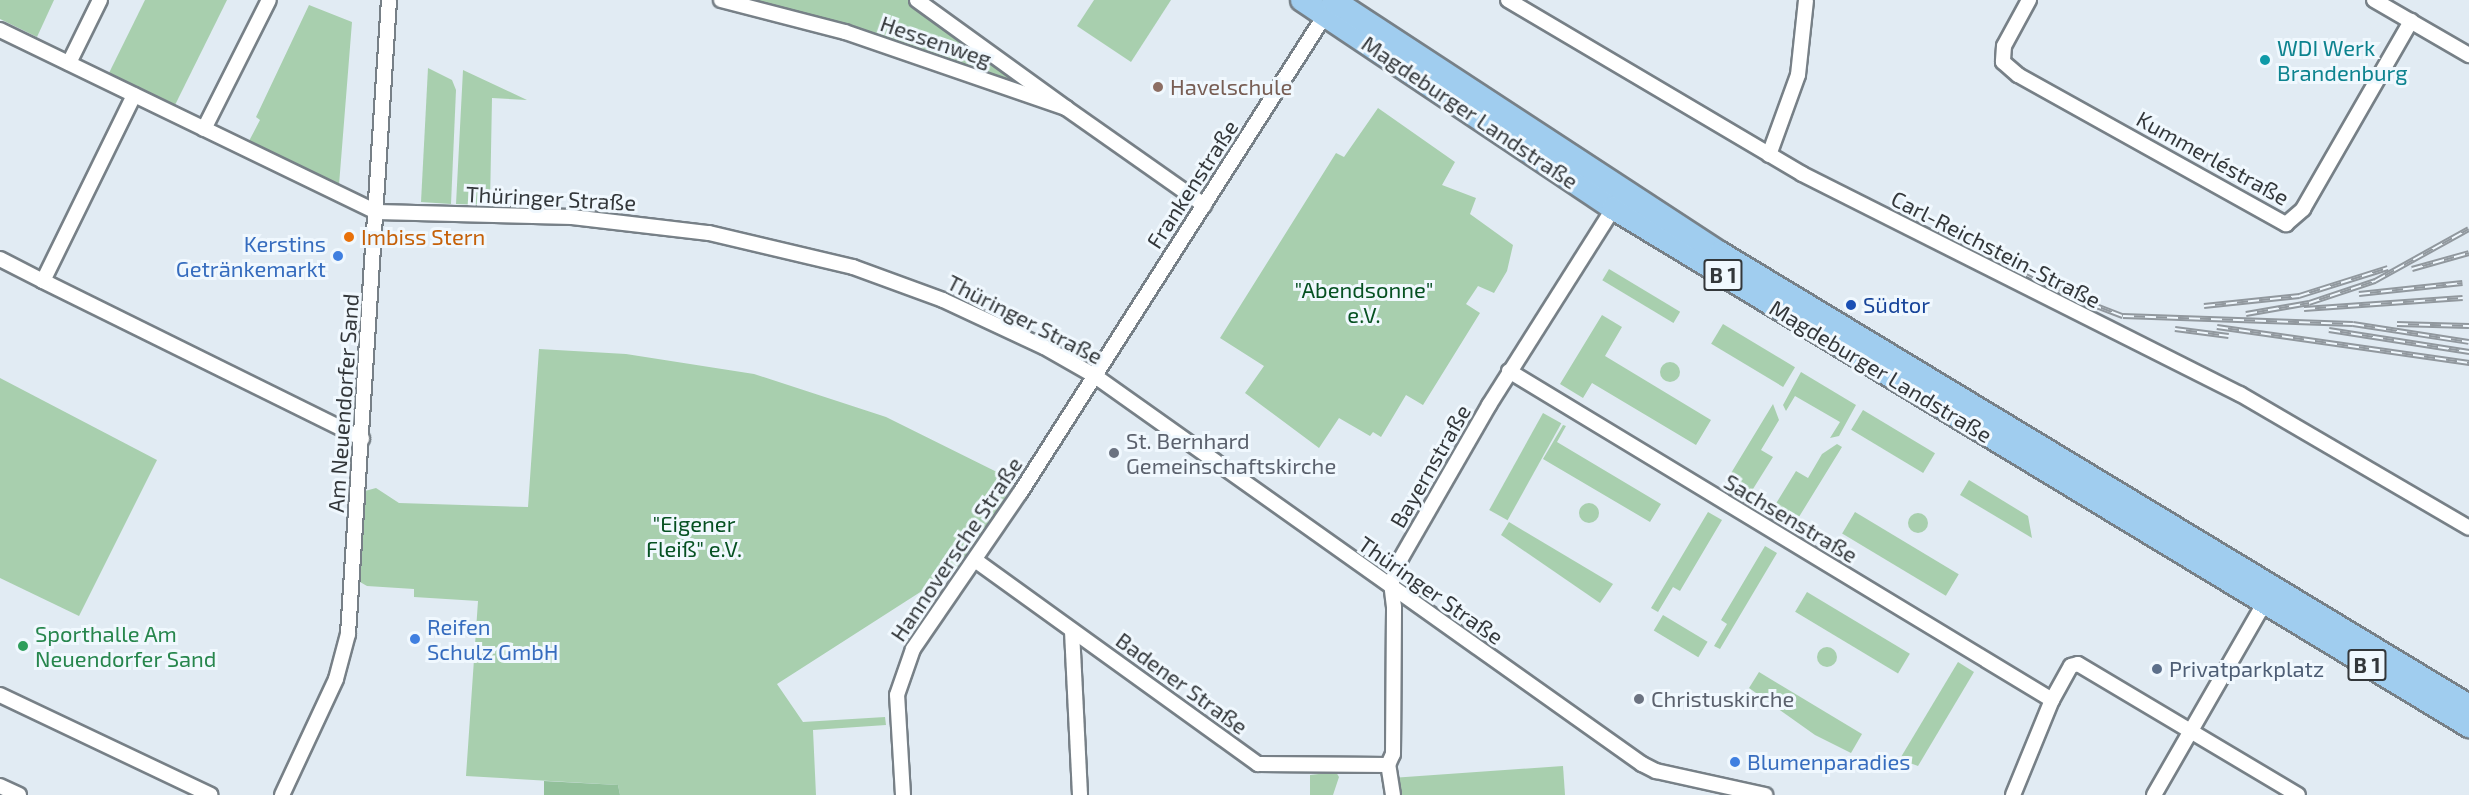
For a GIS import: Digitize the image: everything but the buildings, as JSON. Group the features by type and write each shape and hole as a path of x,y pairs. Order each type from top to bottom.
{"main road":[{"name":"Magdeburger Landstraße","path":"1302,0 1329,8 1618,200 2270,595 2469,706"},
{"name":"Magdeburger Landstraße","path":"2270,595 2469,726"}],"street":[{"path":"69,63 100,0"},
{"path":"204,129 269,0"},
{"name":"Am Neuendorfer Sand","path":"282,795 336,679 348,634 389,0"},
{"name":"Hessenweg","path":"721,0 844,32 1066,108"},
{"name":"Hessenweg","path":"917,0 1204,205"},
{"name":"Carl-Reichstein-Straße","path":"1508,0 1769,155 1984,268 2240,394 2469,528"},
{"path":"1769,155 1798,75 1806,0"},
{"name":"Kummerléstraße","path":"2029,0 2004,46 2003,62 2018,75 2286,224 2303,208 2411,21"},
{"path":"2374,0 2469,55"},
{"name":"Frankenstraße","path":"1095,376 1329,8"},
{"name":"Thüringer Straße","path":"0,30 377,212 584,218 752,241 901,283 1004,327 1095,376 1207,452 1393,590 1642,764 1656,771 1765,795"},
{"path":"44,281 134,94"},
{"name":"Bayernstraße","path":"1393,795 1388,765 1393,754 1393,590 1391,584 1400,560 1509,371 1618,200"},
{"path":"0,259 362,439"},
{"name":"Sachsenstraße","path":"1509,371 2052,700"},
{"name":"Hannoversche Straße","path":"903,795 897,695 901,678 913,649 975,560 1095,376"},
{"name":"Badener Straße","path":"975,560 1072,632 1084,636 1264,767 1388,765"},
{"path":"2154,795 2189,729 2270,595"},
{"path":"1072,632 1080,795"},
{"path":"2013,795 2052,700 2071,666 2083,665 2298,795"},
{"path":"0,694 212,795"},
{"path":"0,786 19,795"}],"green space":[{"path":"0,0 54,0 37,37 0,19"},
{"path":"145,0 227,0 175,105 109,73"},
{"path":"737,0 908,0 1017,77 1014,86"},
{"path":"1094,0 1171,0 1131,62 1077,26"},
{"path":"309,5 352,22 339,185 249,141 260,120 256,117"},
{"path":"428,68 452,80 456,90 451,204 421,202"},
{"path":"463,70 527,100 492,98 490,205 456,204"},
{"name":"\"Abendsonne\" e.V.","path":"1378,108 1455,162 1442,185 1476,198 1470,214 1513,245 1507,271 1494,293 1478,286 1466,304 1480,313 1423,405 1406,395 1381,437 1373,432 1370,436 1339,418 1319,448 1245,393 1264,366 1220,338 1336,153 1344,157"},
{"path":"1609,269 1680,312 1673,323 1602,280"},
{"path":"1602,315 1622,327 1605,356 1711,420 1696,445 1592,383 1583,398 1560,384"},
{"path":"1723,324 1795,367 1783,387 1711,344"},
{"name":"\"Eigener Fleiß\" e.V.","path":"539,349 626,354 754,374 886,417 1015,481 964,564 777,684 803,722 885,717 886,725 813,730 816,795 620,795 618,785 466,776 478,601 414,597 414,589 367,586 360,582 365,491 376,488 399,503 528,507"},
{"path":"1670,362 1677,365 1680,372 1677,379 1670,382 1663,379 1660,372 1663,365"},
{"path":"1801,372 1856,405 1839,436 1830,438 1840,422 1795,396 1786,411 1783,405"},
{"path":"0,378 157,460 79,616 0,578"},
{"path":"1773,404 1779,420 1761,450 1773,457 1748,497 1725,483"},
{"path":"1863,410 1935,453 1923,473 1851,430"},
{"path":"1543,413 1561,423 1508,520 1489,510"},
{"path":"1563,425 1566,426 1557,442 1661,504 1650,522 1543,459"},
{"path":"1837,444 1842,447 1794,525 1772,510 1796,471 1808,478 1822,454"},
{"path":"1969,480 2028,516 2032,538 1960,495"},
{"path":"1585,503 1593,503 1599,509 1599,517 1593,523 1585,523 1579,517 1579,509"},
{"path":"1708,512 1722,520 1680,591 1673,587 1658,612 1651,608"},
{"path":"1855,512 1959,574 1946,596 1842,533"},
{"path":"1918,513 1925,516 1928,523 1925,530 1918,533 1911,530 1908,523 1911,516"},
{"path":"1509,522 1613,584 1600,603 1501,535"},
{"path":"1765,546 1777,553 1720,649 1714,646 1727,624 1721,620"},
{"path":"1807,592 1910,654 1898,674 1795,612"},
{"path":"1663,615 1708,642 1698,657 1654,630"},
{"path":"1827,647 1834,650 1837,657 1834,664 1827,667 1820,664 1817,657 1820,650"},
{"path":"1958,662 1974,672 1918,766 1910,763 1901,757"},
{"path":"1759,672 1862,734 1851,753 1815,735 1749,688"},
{"path":"1563,766 1565,795 1400,795 1398,778"},
{"path":"1336,772 1339,777 1333,795 1310,795 1310,775"},
{"path":"544,781 618,785 620,795 544,795"}],"railway":[{"path":"2246,314 2309,303 2375,281 2469,229"},
{"path":"1949,233 2091,304 2123,316 2353,324 2469,342"},
{"path":"2412,269 2469,253"},
{"path":"2204,306 2299,296 2388,268"},
{"path":"2359,294 2462,283"},
{"path":"2304,309 2463,298"},
{"path":"2397,324 2469,326"},
{"path":"2217,327 2469,363"},
{"path":"2175,329 2229,336"},
{"path":"2329,330 2469,352"}],"place":[{"name":"WDI Werk Brandenburg","path":"2265,60"},
{"name":"Havelschule","path":"1158,87"},
{"name":"Imbiss Stern","path":"349,237"},
{"name":"Kerstins Getränkemarkt","path":"338,256"},
{"name":"Südtor","path":"1851,305"},
{"name":"St. Bernhard Gemeinschaftskirche","path":"1114,453"},
{"name":"Reifen Schulz GmbH","path":"415,639"},
{"name":"Sporthalle Am Neuendorfer Sand","path":"23,646"},
{"name":"Privatparkplatz","path":"2157,669"},
{"name":"Christuskirche","path":"1639,699"},
{"name":"Blumenparadies","path":"1735,762"}]}
